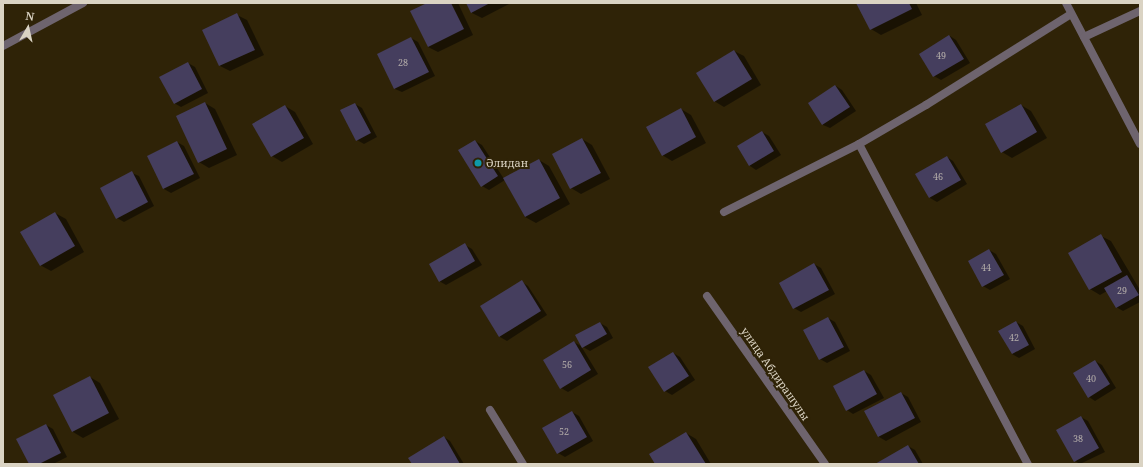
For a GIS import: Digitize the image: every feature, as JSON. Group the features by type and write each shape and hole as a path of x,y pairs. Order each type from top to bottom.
{"street":[{"path":"3,46 83,3"},
{"path":"1066,3 1140,144"},
{"path":"1084,37 1140,12"},
{"path":"724,212 859,144 926,106 1071,14"},
{"path":"859,144 1028,464"},
{"name":"улица Абдирашулы","path":"707,296 825,464"},
{"path":"490,410 523,464"}],"building":[{"path":"427,3 451,3 464,29 428,47 410,11"},
{"path":"466,3 490,3 471,13"},
{"path":"856,3 909,3 912,9 870,30"},
{"path":"237,13 255,50 219,66 202,30"},
{"path":"949,35 964,59 933,77 919,54"},
{"path":"411,37 429,72 394,89 377,54"},
{"path":"734,50 752,79 714,102 696,73"},
{"path":"188,62 202,89 174,104 159,77"},
{"path":"835,85 850,107 822,125 808,103"},
{"path":"205,102 227,149 198,163 176,116"},
{"path":"355,103 371,133 356,141 340,110"},
{"path":"1021,104 1037,132 1001,153 985,124"},
{"path":"285,105 304,138 271,157 252,124"},
{"path":"681,108 696,137 662,156 646,127"},
{"path":"762,131 774,151 749,166 737,146"},
{"path":"582,138 601,173 570,189 552,154"},
{"name":"Әлидан","path":"475,140 498,176 481,187 458,150"},
{"path":"177,141 194,174 163,189 147,156"},
{"path":"947,156 961,180 929,198 915,174"},
{"path":"539,159 560,198 525,217 503,178"},
{"path":"132,171 148,202 116,219 100,188"},
{"path":"55,212 75,246 40,266 20,232"},
{"path":"1101,234 1122,272 1089,290 1068,253"},
{"path":"465,243 475,261 439,282 429,264"},
{"path":"989,249 1004,275 982,287 968,261"},
{"path":"814,263 829,290 793,309 779,283"},
{"path":"1127,275 1139,295 1116,308 1104,288"},
{"path":"522,280 541,311 499,337 480,306"},
{"path":"828,317 844,347 819,360 803,330"},
{"path":"1016,321 1029,345 1012,354 998,331"},
{"path":"600,322 607,334 582,348 575,335"},
{"path":"574,341 591,370 560,389 543,360"},
{"path":"673,352 689,376 664,392 648,367"},
{"path":"1095,360 1110,384 1088,398 1073,373"},
{"path":"864,370 877,394 846,411 833,386"},
{"path":"90,376 109,413 72,432 53,395"},
{"path":"901,392 915,418 878,437 864,411"},
{"path":"572,411 587,437 557,454 542,428"},
{"path":"1081,416 1099,448 1074,462 1056,430"},
{"path":"46,424 61,453 39,464 29,464 16,439"},
{"path":"686,432 706,464 655,464 649,454"},
{"path":"444,436 460,464 412,464 408,458"},
{"path":"908,445 919,464 875,464"}],"place":[{"name":"Әлидан","path":"478,163"}]}
